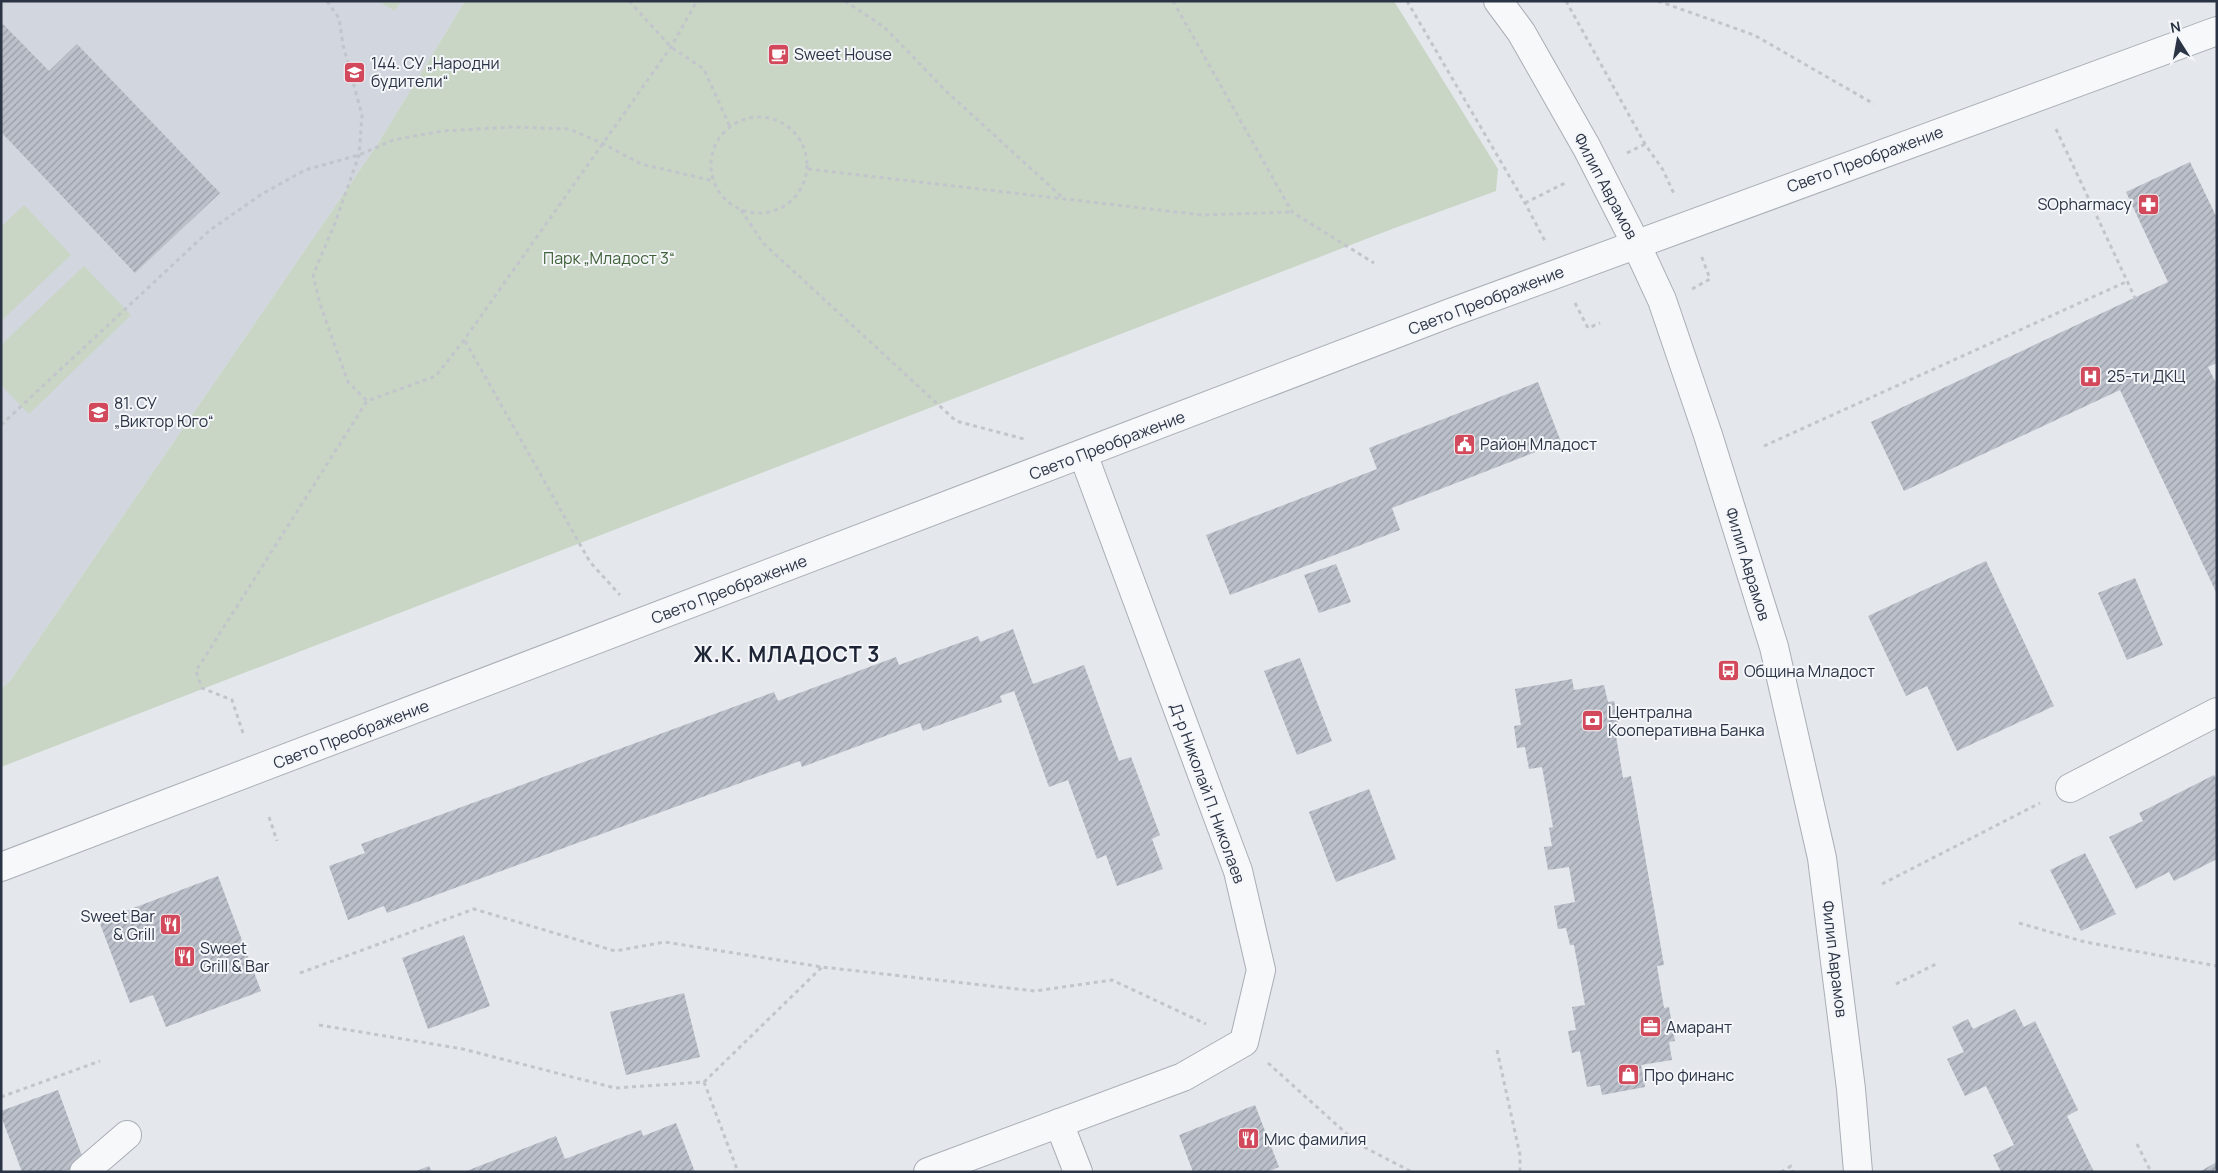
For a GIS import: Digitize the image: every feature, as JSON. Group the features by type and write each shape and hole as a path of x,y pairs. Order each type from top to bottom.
{"street":[{"name":"Филип Аврамов","path":"1498,1 1521,32 1578,132 1636,244 1662,300 1708,435 1774,648 1822,858 1851,1089 1858,1172"},
{"name":"Свето Преображение","path":"1,867 1636,244 2217,31"},
{"name":"Д-р Николай П. Николаев","path":"1083,454 1238,871 1261,970 1244,1042"},
{"path":"2070,788 2217,712"},
{"path":"928,1172 1183,1077 1244,1042"},
{"path":"1058,1123 1078,1172"},
{"path":"84,1172 128,1135"}],"path":[{"path":"327,1 339,18 343,45 362,115 359,155 314,275 320,304 348,382 367,401"},
{"path":"629,1 671,48 704,69 730,127"},
{"path":"243,733 232,700 202,688 196,671 367,401 436,376 464,340 602,142 671,48 697,1"},
{"path":"845,1 884,27 946,91 1063,198"},
{"path":"1173,1 1292,212 1374,263"},
{"path":"1407,1 1532,216"},
{"path":"1566,1 1645,144 1670,184"},
{"path":"1658,1 1754,35 1874,104"},
{"path":"759,116 775,119 789,126 799,138 806,153 808,169 804,183 796,196 785,206 771,212 756,213 741,210 729,203 720,193 714,181 711,166 713,151 719,138 730,127 743,120 759,116"},
{"path":"1,425 210,230 262,194 305,170 359,155 393,140 442,131 512,128 569,130 602,142 641,164 714,181"},
{"path":"2056,129 2135,298"},
{"path":"1624,154 1645,144"},
{"path":"808,169 1202,215 1292,212"},
{"path":"1525,202 1538,196"},
{"path":"741,210 763,243 956,421 1029,440"},
{"path":"1692,289 1710,279 1707,268"},
{"path":"1764,446 2128,281"},
{"path":"1579,310 1588,328 1600,323"},
{"path":"464,340 590,562 643,622"},
{"path":"1882,884 2070,788"},
{"path":"270,817 277,841"},
{"path":"300,974 474,909 614,951 665,942 822,967 1035,991 1112,980 1244,1042 1358,1144 1412,1172"},
{"path":"2019,923 2085,942 2217,966"},
{"path":"1896,984 1936,964"},
{"path":"319,1025 462,1049 615,1088 704,1082 822,967"},
{"path":"1497,1050 1520,1155 1520,1172"},
{"path":"1,1097 100,1061"},
{"path":"704,1082 738,1172"},
{"path":"2137,1144 2151,1172"},
{"path":"1781,1172 1791,1166 1793,1172"}],"shaded area":[{"name":"81. СУ „Виктор Юго“","path":"1,1 465,1 379,142 10,681 1,689"}],"green space":[{"path":"378,1 401,1 395,11"},
{"name":"Парк „Младост 3“","path":"465,1 1394,1 1498,169 1496,191 1392,229 1,767 1,689 10,681 379,142"},
{"path":"24,205 71,255 1,321 1,227"},
{"path":"84,266 131,315 29,414 1,385 1,345"}],"building":[{"path":"1,22 49,71 77,44 220,193 135,273 1,132"},
{"name":"25-ти ДКЦ","path":"2190,162 2217,218 2217,363 2208,367 2217,385 2217,594 2120,390 1904,491 1871,422 2168,282 2126,192"},
{"path":"1538,382 1561,442 1392,508 1400,530 1230,595 1206,535 1377,469 1369,448"},
{"path":"1986,561 2054,706 1957,751 1927,686 1906,696 1868,616"},
{"path":"1336,564 1351,602 1319,613 1304,575"},
{"path":"2135,578 2163,645 2127,660 2098,593"},
{"path":"1013,629 1033,684 1084,665 1119,761 1131,757 1160,835 1152,839 1163,869 1117,886 1106,855 1097,859 1068,780 1049,787 1014,691 1000,696 1002,702 923,731 920,723 802,767 800,761 387,913 384,906 348,920 329,866 365,853 361,844 774,692 778,701 896,657 899,665 978,636 980,642"},
{"path":"1300,658 1332,741 1297,755 1264,671"},
{"path":"1572,679 1574,690 1604,685 1608,702 1614,701 1621,735 1616,736 1623,778 1631,776 1664,965 1657,966 1664,1008 1669,1007 1675,1041 1669,1042 1672,1060 1641,1065 1645,1087 1602,1095 1600,1085 1587,1087 1580,1051 1572,1053 1568,1031 1576,1030 1572,1007 1585,1005 1574,945 1570,945 1566,928 1558,929 1554,906 1575,902 1569,867 1548,870 1544,847 1552,846 1549,828 1553,827 1542,767 1529,769 1525,747 1517,748 1514,726 1521,725 1515,689"},
{"path":"2214,775 2217,780 2217,859 2174,881 2169,872 2136,889 2109,837 2143,821 2139,813"},
{"path":"1369,789 1396,859 1336,882 1309,812"},
{"path":"2085,853 2116,914 2081,931 2050,870"},
{"path":"218,876 261,991 166,1027 153,995 130,1003 99,921"},
{"path":"464,935 490,1006 428,1029 402,958"},
{"path":"684,993 700,1057 626,1075 610,1012"},
{"path":"2015,1009 2024,1027 2035,1021 2078,1110 2067,1116 2094,1172 2001,1172 1993,1155 2014,1145 2000,1115 1986,1086 1965,1096 1947,1059 1964,1052 1952,1027 1968,1019 1973,1029"},
{"path":"58,1090 85,1164 62,1172 22,1172 1,1116 1,1111"},
{"path":"1255,1105 1279,1167 1267,1172 1193,1172 1179,1135"},
{"path":"676,1123 695,1172 464,1172 556,1136 565,1159 641,1130 643,1136"},
{"path":"2217,1162 2217,1172 2199,1172"},
{"path":"429,1166 432,1172 414,1172"}],"place":[{"name":"Sweet House","path":"778,54"},
{"name":"144. СУ „Народни будители“","path":"355,72"},
{"name":"SOpharmacy","path":"2148,204"},
{"name":"25-ти ДКЦ","path":"2091,376"},
{"name":"81. СУ „Виктор Юго“","path":"98,412"},
{"name":"Район Младост","path":"1464,444"},
{"name":"Община Младост","path":"1728,671"},
{"name":"Централна Кооперативна Банка","path":"1592,721"},
{"name":"Sweet Bar & Grill","path":"171,925"},
{"name":"Sweet Grill & Bar","path":"184,957"},
{"name":"Амарант","path":"1650,1027"},
{"name":"Про финанс","path":"1628,1075"},
{"name":"Мис фамилия","path":"1248,1139"}],"district":[{"name":"Ж.К. МЛАДОСТ 3","path":"787,655"}]}
